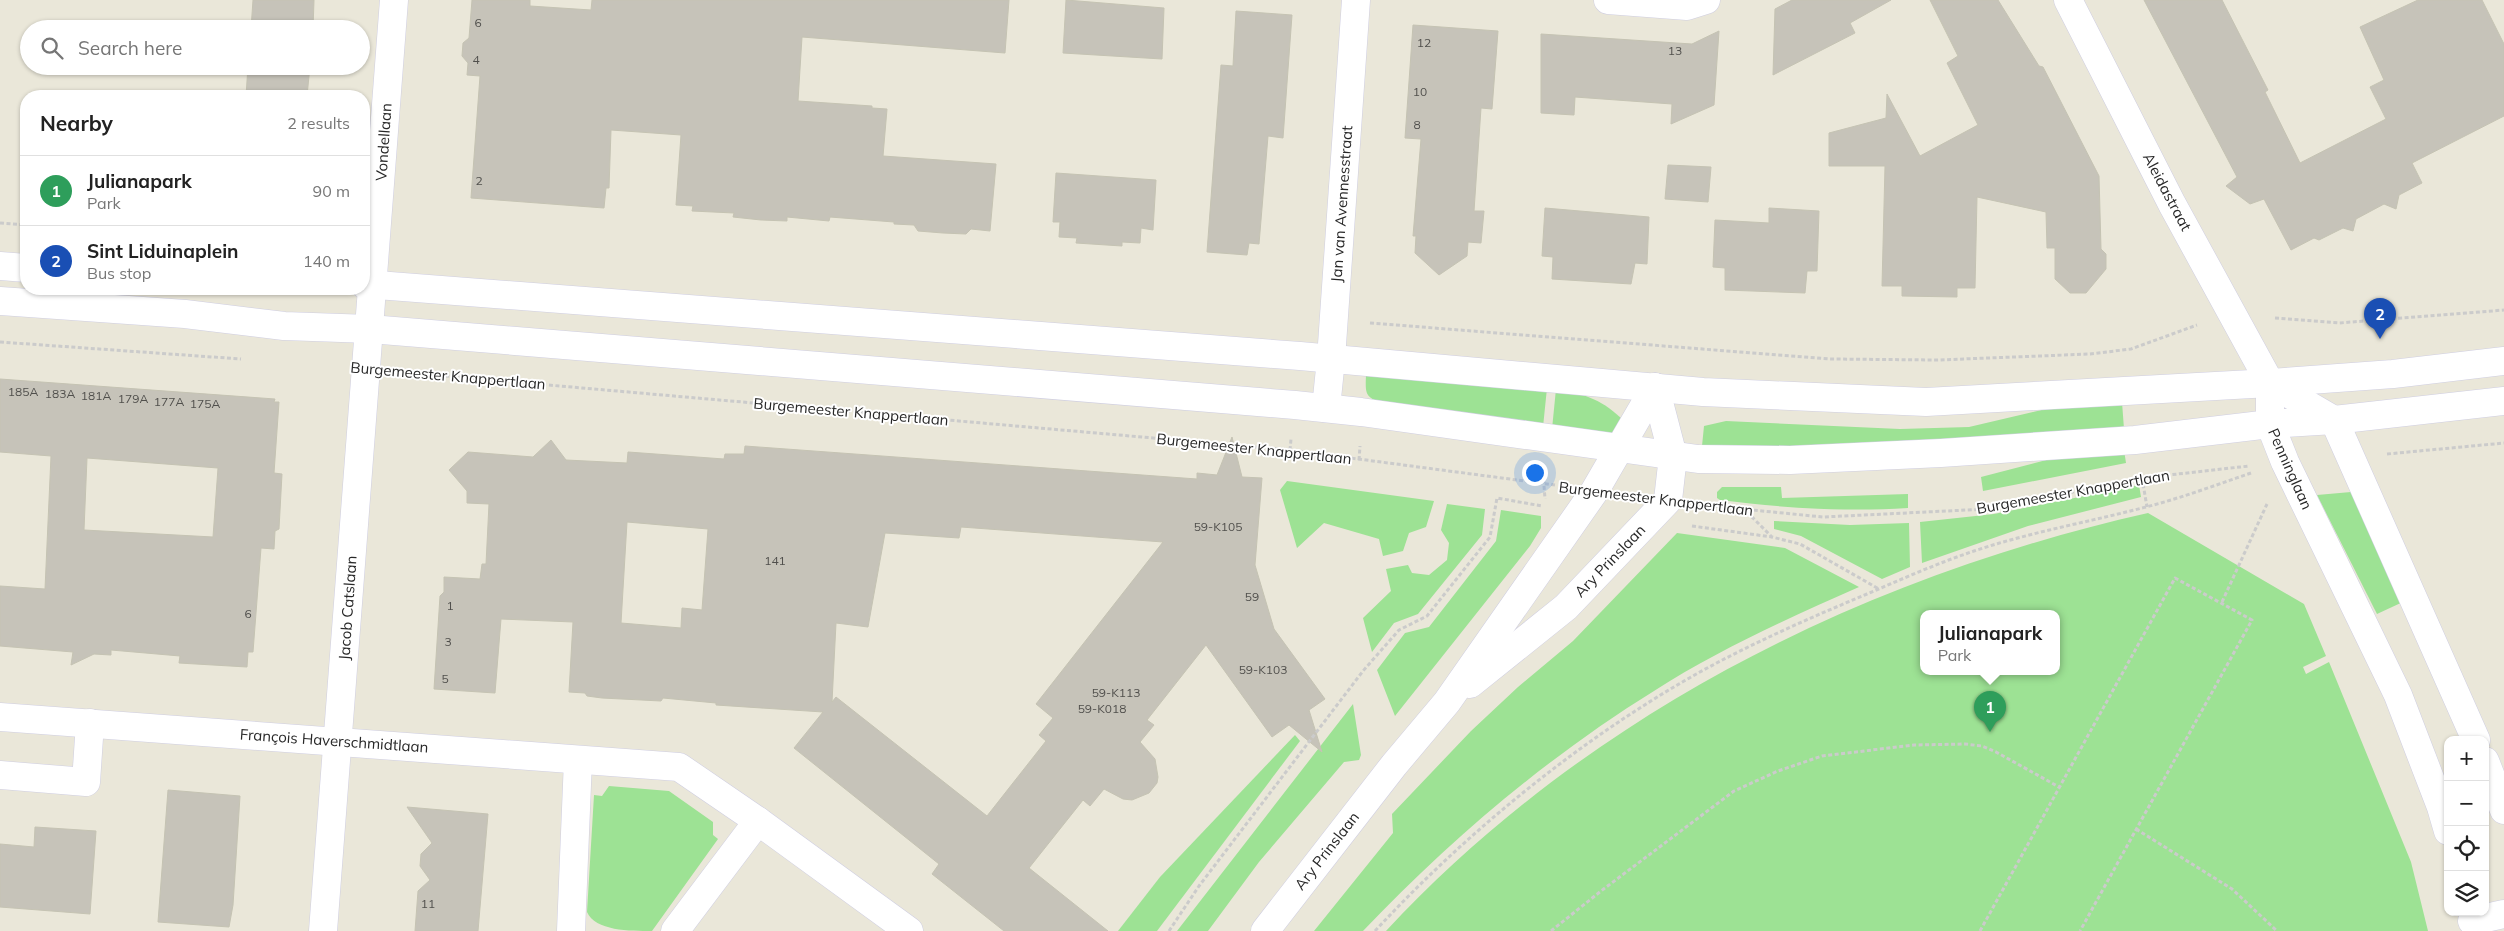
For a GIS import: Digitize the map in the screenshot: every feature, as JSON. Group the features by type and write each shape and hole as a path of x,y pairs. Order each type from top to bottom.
{"street":[{"name":"Vondellaan","path":"370,274 394,0"},
{"name":"Jan van Avennesstraat","path":"1326,408 1356,0"},
{"path":"1608,0 1687,6 1706,0"},
{"name":"Aleidastraat","path":"2068,0 2172,204 2270,383"},
{"path":"0,266 20,268"},
{"path":"370,285 1331,359 1656,388 1926,402 2270,383 2393,374 2504,361"},
{"name":"Jacob Catslaan","path":"323,931 370,329 369,295"},
{"path":"0,301 184,314 284,326 370,329 1326,408 1518,433 1621,450 1698,459 1790,460 1941,453 2135,440 2270,424 2334,420 2504,401"},
{"path":"2270,383 2334,420 2474,736"},
{"name":"Penninglaan","path":"2270,383 2270,424 2285,462 2398,696 2447,826"},
{"path":"1656,388 1673,456 1668,500"},
{"name":"Ary Prinslaan","path":"1265,931 1394,765 1447,702 1621,450 1656,388"},
{"name":"Ary Prinslaan","path":"1447,702 1566,607 1668,500"},
{"name":"François Haverschmidtlaan","path":"0,717 679,767 758,821 909,931"},
{"path":"0,775 86,782 90,723"},
{"path":"571,931 578,760"},
{"path":"2489,771 2504,810"},
{"path":"675,931 758,821"},
{"path":"2471,921 2504,914"}],"path":[{"path":"0,224 20,225"},
{"path":"1333,319 1830,359 1938,360 2090,354 2131,349 2189,327 2235,318 2339,323 2504,310"},
{"path":"0,342 243,359"},
{"name":"Burgemeester Knappertlaan","path":"367,369 1290,450 1587,501"},
{"path":"2350,457 2504,443"},
{"path":"1375,931 1462,845 1526,791 1614,726 1684,681 1740,652 1802,621 1974,551 2081,521 2147,507 2285,462"},
{"path":"2222,602 2285,462"},
{"name":"Burgemeester Knappertlaan","path":"1668,500 1746,511 1823,517 1988,509 2142,478 2285,462"},
{"path":"1169,931 1199,886 1363,670 1399,630 1426,616 1490,538 1497,498 1587,501"},
{"path":"1746,511 1772,537"},
{"path":"1649,520 1772,537 1800,544 1879,589"},
{"path":"1980,931 2175,578 2252,620 2080,931"},
{"path":"1551,931 1608,885 1734,791 1778,771 1822,756 1914,746 1965,744 1982,746 2059,787"},
{"path":"2136,829 2232,889 2277,931"}],"green space":[{"path":"1366,375 1547,388 1543,427 1385,405 1368,395"},
{"path":"1556,389 1594,399 1609,408 1625,422 1619,435 1552,429"},
{"path":"2122,402 2124,429 1830,447 1702,446 1704,426 1726,421 1900,429 1969,427 2063,405"},
{"path":"2124,450 2126,463 1983,491 1981,477 2054,458"},
{"path":"1287,481 1434,501 1426,527 1409,533 1403,551 1383,556 1379,539 1324,523 1297,548 1280,490"},
{"path":"2139,485 2141,497 2028,526 1922,563 1920,522 1994,514"},
{"path":"1722,487 1781,487 1782,498 1908,494 1908,508 1837,509 1744,503 1717,498 1717,492"},
{"path":"2351,492 2405,601 2377,614 2317,495"},
{"path":"1447,504 1485,509 1482,535 1418,614 1394,623 1372,652 1363,618 1391,591 1386,569 1408,565 1412,573 1429,575 1447,560 1449,543 1441,530"},
{"path":"1501,510 1541,516 1541,528 1530,546 1395,716 1377,670 1405,633 1429,627 1496,541"},
{"path":"2148,513 2304,604 2326,656 2303,667 2306,674 2329,662 2411,862 2428,931 1386,931 1465,853 1550,783 1640,721 1735,665 1834,617 1936,575 2041,541"},
{"path":"1774,521 1850,525 1909,523 1910,567 1882,579 1801,536 1774,529"},
{"path":"1677,533 1785,548 1859,587 1780,623 1703,662 1654,691 1575,744 1465,832 1363,931 1314,931 1393,833 1392,814 1471,731 1518,687 1573,641"},
{"path":"1353,704 1361,755 1359,760 1344,762 1259,862 1208,931 1177,931"},
{"path":"1295,735 1300,741 1157,931 1118,931 1160,877"},
{"path":"609,786 669,791 713,822 713,835 718,839 652,931 614,929 597,923 587,912 594,795 602,796"}],"building":[{"path":"253,0 314,0 313,20 252,20"},
{"path":"472,0 530,0 530,6 591,10 592,0 1009,0 1005,53 802,37 798,101 872,106 872,108 887,109 883,156 996,164 990,231 971,229 966,234 943,233 918,231 914,225 894,224 894,222 830,217 829,221 787,217 787,221 761,220 733,217 734,213 692,211 693,206 676,205 681,135 611,130 609,188 606,188 604,208 471,198 480,76 467,75 468,63 462,56 463,43 469,38"},
{"path":"1066,0 1164,8 1162,59 1063,53"},
{"path":"1792,0 1891,0 1850,23 1855,33 1773,75 1775,9"},
{"path":"1930,0 1998,0 2039,66 2043,67 2099,176 2101,249 2106,254 2106,269 2086,293 2070,293 2055,279 2055,248 2047,248 2046,212 1977,197 1975,288 1957,288 1957,297 1902,296 1902,286 1882,286 1885,166 1829,166 1829,133 1886,118 1887,94 1920,156 1978,125 1947,63 1958,56"},
{"path":"2144,0 2222,0 2268,90 2265,92 2300,163 2386,119 2370,87 2384,80 2360,27 2418,0 2482,0 2504,44 2504,116 2412,163 2422,183 2399,195 2396,209 2384,204 2356,219 2353,231 2343,228 2319,240 2314,238 2291,250 2264,199 2250,204 2226,186 2237,177"},
{"path":"1236,11 1292,15 1283,138 1268,136 1259,244 1249,243 1247,255 1207,252 1221,65 1233,66"},
{"path":"1413,25 1498,31 1492,109 1481,108 1474,211 1484,211 1481,243 1468,242 1467,256 1439,275 1415,253 1416,236 1413,236 1421,139 1405,138"},
{"path":"1719,31 1714,105 1671,124 1672,104 1575,97 1574,115 1541,113 1541,34 1692,44"},
{"path":"247,75 309,75 308,90 246,90"},
{"path":"1668,165 1711,167 1708,202 1665,199"},
{"path":"1056,173 1156,180 1153,230 1141,228 1140,243 1122,242 1122,246 1076,243 1077,238 1059,237 1060,222 1053,222"},
{"path":"1545,208 1649,217 1647,264 1635,263 1631,284 1552,279 1553,257 1542,256"},
{"path":"1769,208 1819,211 1817,271 1807,271 1805,293 1725,290 1725,268 1713,267 1715,220 1769,223"},
{"path":"0,379 275,399 274,402 279,402 274,473 282,474 279,529 275,531 274,549 261,548 253,652 248,652 247,667 179,663 180,656 111,650 111,655 94,654 71,665 73,652 0,646 0,586 45,589 51,456 0,452","holes":["87,458 218,468 213,537 84,530"]},
{"path":"1232,437 1242,477 1262,478 1255,565 1274,629 1325,699 1309,710 1322,752 1289,725 1272,737 1206,645 1147,720 1154,725 1140,742 1155,759 1157,783 1149,793 1132,800 1123,799 1104,789 1090,806 1083,800 1029,868 1108,931 1004,931 932,874 939,864 794,748 823,712 716,705 716,703 663,698 661,701 602,698 587,696 585,693 569,692 573,622 501,619 495,693 434,689 440,596 444,592 444,577 480,579 482,564 486,564 489,504 467,503 467,491 449,470 468,452 533,457 551,440 566,460 627,463 628,452 724,459 725,454 744,454 745,446 1197,479 1197,473 1217,475","holes":["627,522 708,529 702,610 682,608 681,628 621,623","961,527 1163,542 1036,704 1053,718 1039,735 1046,741 987,816 836,697 832,702 836,623 868,627 885,533 959,538"]},
{"path":"168,790 240,796 233,905 229,927 158,922"},
{"path":"407,807 488,814 478,931 415,931 418,891 430,880 420,866 421,854 432,843"},
{"path":"35,827 96,831 90,914 0,907 0,844 34,847"}],"place":[{"name":"Sint Liduinaplein","path":"2380,339"},
{"name":"Julianapark","path":"1990,732"}]}
